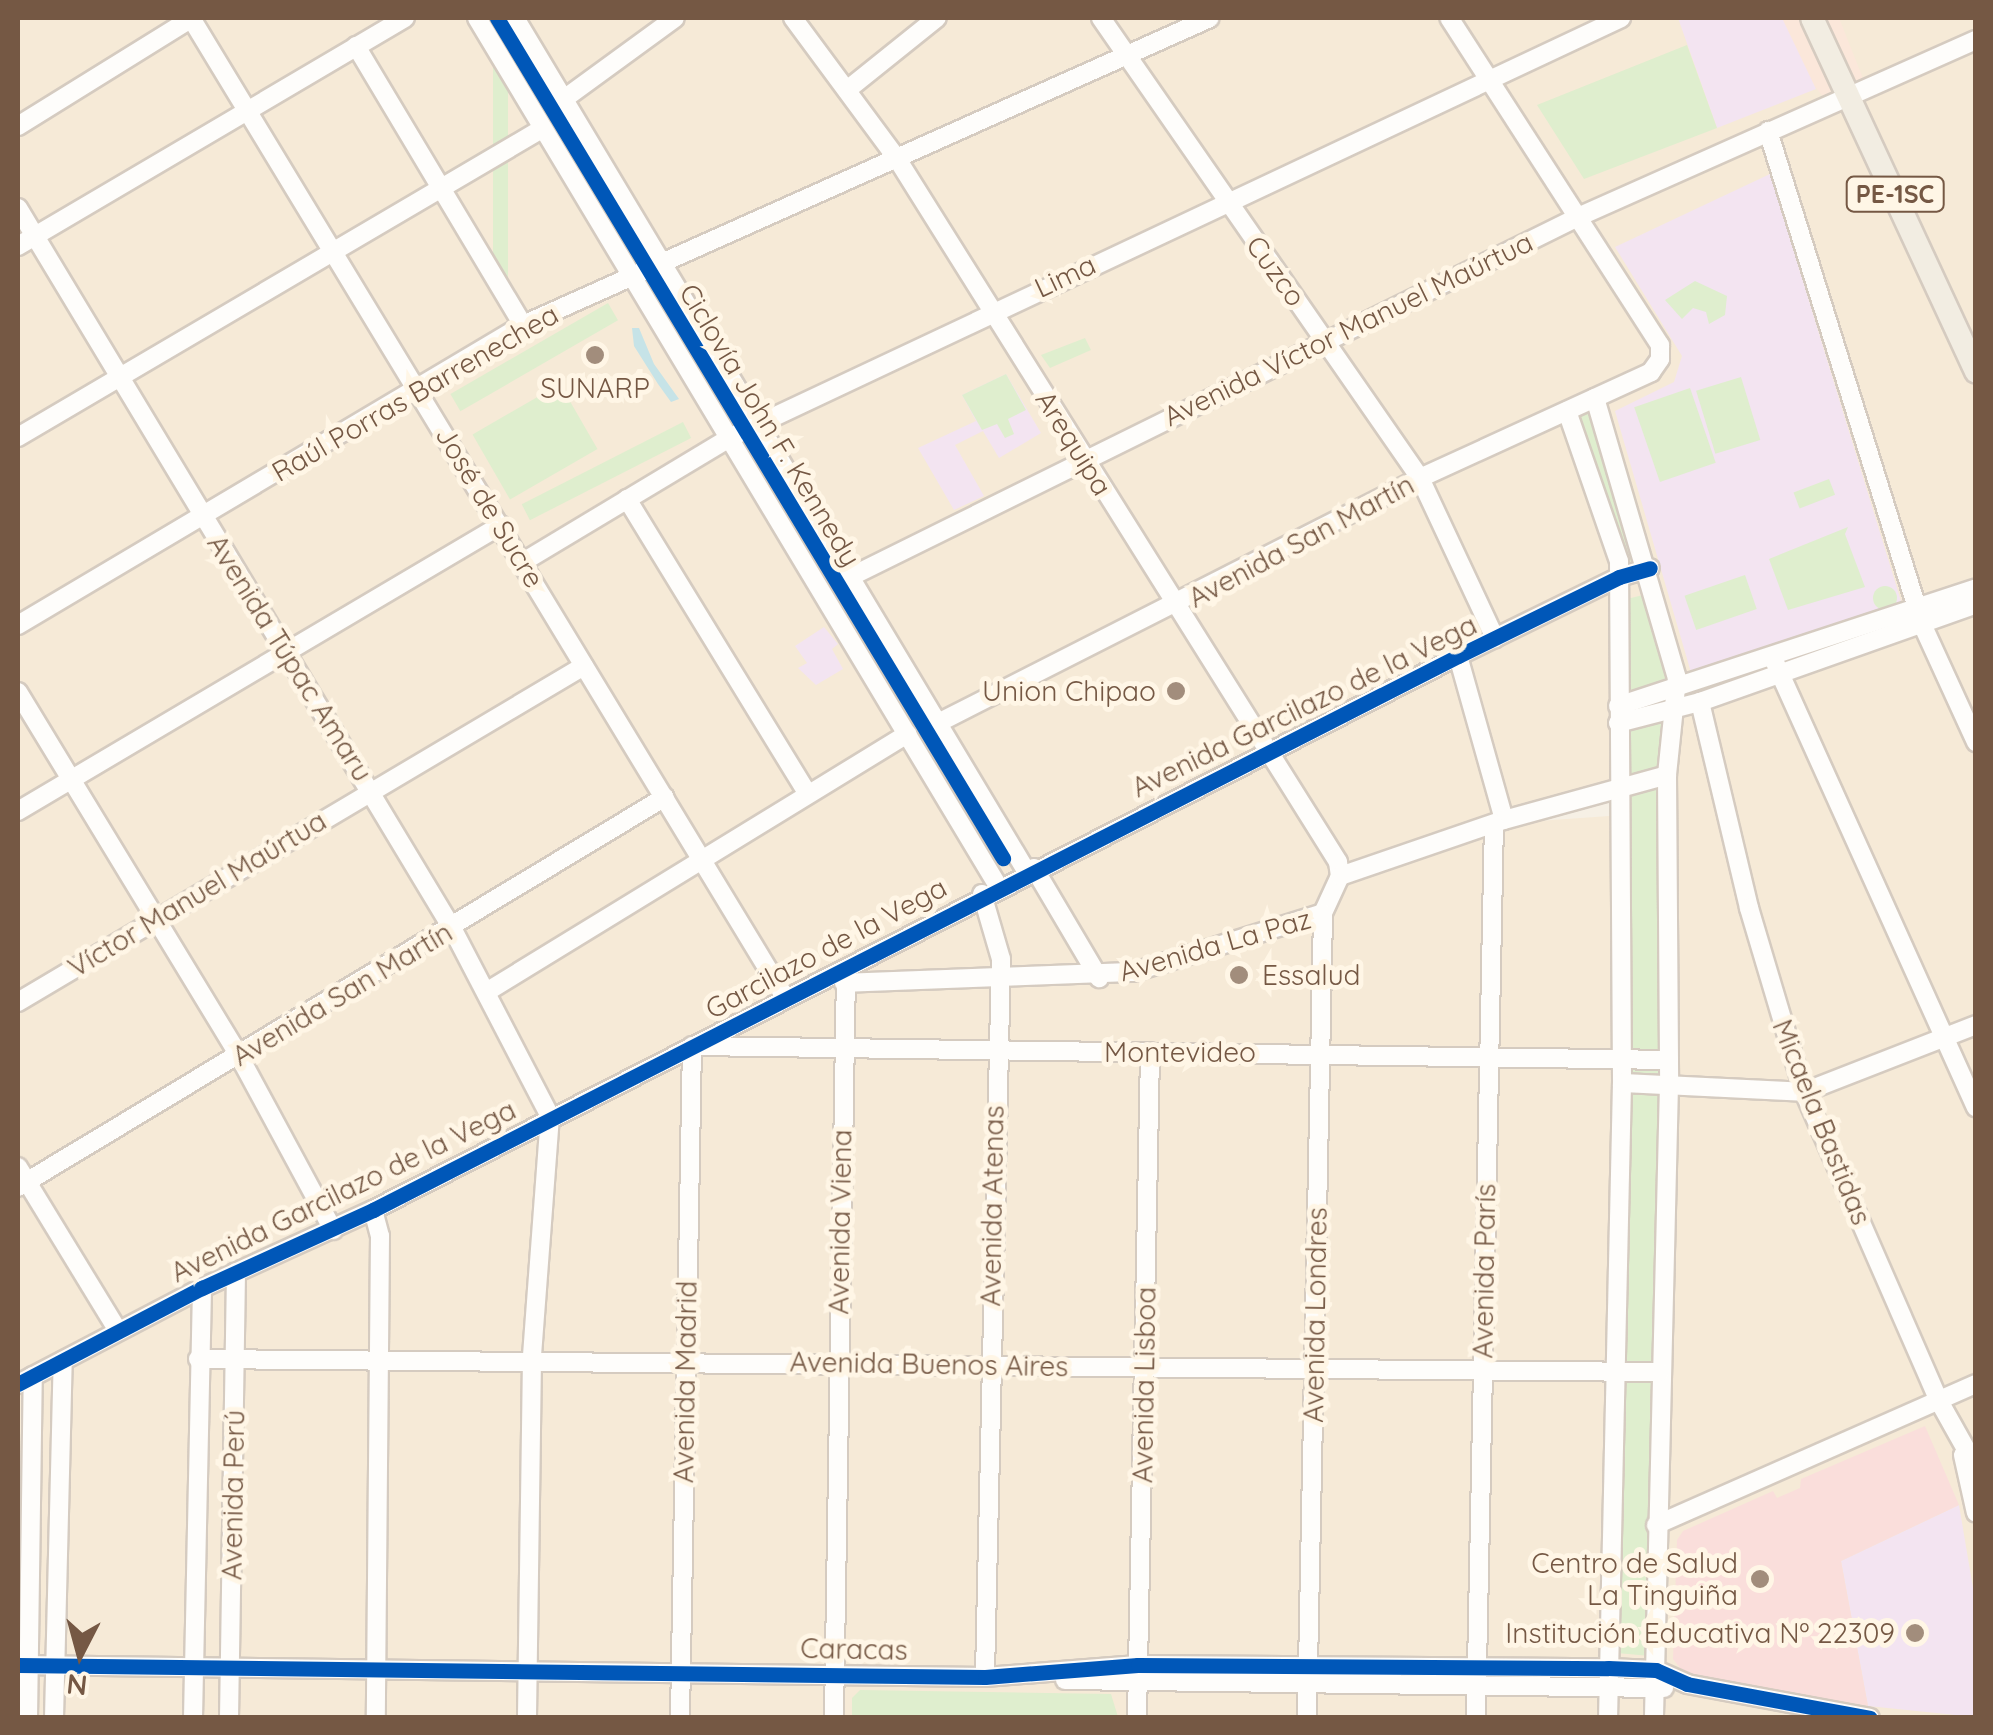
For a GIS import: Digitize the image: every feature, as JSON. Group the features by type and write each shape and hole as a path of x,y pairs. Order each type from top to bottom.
{"main road":[{"name":"PE-1SC","path":"1812,18 1976,372"}],"street":[{"path":"18,126 192,18"},
{"name":"José de Sucre","path":"192,18 420,388 786,999"},
{"path":"26,241 405,18"},
{"name":"Avenida Atenas","path":"476,18 540,130 908,734 990,890 1000,975 994,1052 985,1676"},
{"path":"515,18 759,426 1098,978"},
{"path":"564,100 674,18"},
{"name":"Arequipa","path":"793,18 896,157 1175,608 1338,862 1340,876"},
{"path":"846,90 937,18"},
{"name":"Cuzco","path":"1101,18 1129,53 1226,200 1420,478 1495,638"},
{"name":"Raúl Porras Barrenechea","path":"18,625 522,326 1210,18"},
{"path":"1449,18 1578,217"},
{"name":"Lima","path":"523,562 728,438 992,310 1621,18"},
{"name":"Avenida Víctor Manuel Maúrtua","path":"852,576 1578,217 1848,93 1976,40"},
{"path":"356,46 522,326"},
{"path":"18,436 336,255 540,130"},
{"path":"1768,131 1920,616 1976,742"},
{"name":"Avenida Túpac Amaru","path":"18,208 26,241 202,515 452,928 550,1116"},
{"name":"Avenida San Martín","path":"940,722 1175,608 1420,478 1651,372 1660,360 1660,345 1578,217"},
{"path":"1595,398 1650,568 1675,701 1668,775 1669,1084 1654,1718"},
{"path":"1567,411 1619,561 1622,1082 1608,1718"},
{"path":"627,500 807,793"},
{"path":"18,811 501,525"},
{"name":"Avenida Garcilazo de la Vega","path":"990,890 1618,577 1650,568"},
{"path":"1920,616 1976,588"},
{"path":"1618,715 1675,701 1920,616 1976,604"},
{"path":"1458,656 1499,822"},
{"name":"Víctor Manuel Maúrtua","path":"18,1002 156,916 584,666"},
{"path":"1675,701 1700,702 1776,666"},
{"path":"1776,666 1976,1107"},
{"path":"18,692 239,1056 333,1230"},
{"name":"Micaela Bastidas","path":"1700,702 1748,908 1804,1092 1940,1402 1976,1467"},
{"path":"488,991 908,734"},
{"path":"1340,876 1499,822 1668,775"},
{"name":"Avenida San Martín","path":"20,1179 239,1056 665,797"},
{"name":"Avenida París","path":"1476,1718 1488,1056 1499,822"},
{"name":"Avenida La Paz","path":"845,975 928,985 1000,975 1098,978 1323,913 1340,876"},
{"name":"Garcilazo de la Vega","path":"692,1046 786,999 845,975 990,890"},
{"name":"Avenida Londres","path":"1307,1718 1323,913"},
{"name":"Avenida Viena","path":"834,1718 845,975"},
{"path":"1622,1082 1804,1092 1976,1025"},
{"name":"Avenida Garcilazo de la Vega","path":"25,1380 202,1288 373,1210 692,1046"},
{"name":"Montevideo","path":"692,1046 1669,1060"},
{"name":"Avenida Madrid","path":"680,1718 692,1046"},
{"name":"Avenida Lisboa","path":"1138,1718 1150,1052"},
{"path":"526,1718 532,1358 550,1116"},
{"path":"20,1179 118,1331"},
{"path":"373,1210 380,1236 376,1718"},
{"name":"Avenida Perú","path":"229,1718 236,1272"},
{"name":"Avenida Perú","path":"193,1718 202,1288"},
{"name":"Avenida Buenos Aires","path":"198,1359 532,1358 1660,1372"},
{"path":"54,1718 63,1361"},
{"path":"25,1380 30,1516 23,1666 28,1718"},
{"path":"1656,1525 1976,1384"},
{"path":"1960,1440 1976,1513"},
{"path":"30,1516 58,1516"},
{"name":"Caracas","path":"23,1666 230,1663 985,1676 1138,1674"},
{"path":"1138,1674 1307,1666 1654,1690 1687,1684"},
{"path":"1138,1674 1308,1686 1478,1680 1608,1668 1656,1670 1687,1684 1870,1718"}],"shaded area":[{"path":"18,18 1975,18 1975,1717 18,1717","holes":["1623,790 1666,812 1508,823","827,992 132,1326 783,995"]},
{"path":"1678,18 1782,18 1816,89 1717,128"},
{"path":"1756,18 1839,18 1866,86 1827,101"},
{"path":"1770,174 1901,601 1692,676 1615,411 1674,382 1682,356 1615,247"},
{"path":"1006,374 1041,433 999,458 983,431 955,445 984,496 954,510 918,448 976,421 962,395"},
{"path":"824,627 838,644 832,649 843,669 816,685 798,668 807,663 795,646"},
{"name":"Centro de Salud La Tinguiña","path":"1925,1426 1959,1505 1841,1561 1868,1706 1685,1674 1673,1659 1677,1540 1683,1531 1773,1491 1777,1498 1800,1488 1801,1479"},
{"name":"Institución Educativa Nº 22309","path":"1959,1505 1975,1600 1975,1717 1868,1706 1841,1561"}],"green space":[{"path":"493,18 508,18 508,281 493,281"},
{"path":"1687,45 1717,128 1584,179 1537,105"},
{"path":"1695,281 1727,296 1725,315 1709,324 1706,312 1693,308 1682,319 1665,300"},
{"path":"655,283 669,284 734,398 731,410 721,408 652,294"},
{"path":"608,303 618,320 460,411 450,394"},
{"path":"1085,338 1091,350 1050,368 1041,355"},
{"path":"1006,374 1026,410 1008,419 1014,434 1005,438 997,424 982,430 962,395"},
{"path":"1741,377 1760,440 1715,454 1696,391"},
{"path":"560,384 598,449 510,499 473,435"},
{"path":"1690,388 1716,463 1660,482 1634,407"},
{"path":"1593,409 1642,559 1628,562 1576,418"},
{"path":"683,422 691,438 530,520 522,504"},
{"path":"754,444 765,448 1012,854 998,860 752,454"},
{"path":"1829,479 1835,495 1800,508 1794,493"},
{"path":"1848,527 1845,534 1865,587 1788,610 1769,559"},
{"path":"1745,575 1757,609 1696,630 1684,596"},
{"path":"1885,586 1894,589 1894,607 1885,610 1876,607 1873,598 1876,589"},
{"path":"1651,593 1672,677 1627,699 1623,600"},
{"path":"1673,710 1650,1656 1617,1653 1618,723"},
{"path":"860,1690 1111,1694 1118,1717 852,1717 852,1698"}],"water":[{"path":"632,328 639,328 654,364 679,399 671,402 658,384 634,346"}],"cycle path":[{"name":"Ciclovía John F. Kennedy","path":"497,18 1003,858"},
{"path":"18,1384 202,1288 373,1210 1458,656 1619,577 1650,568"},
{"path":"18,1665 985,1677 1138,1665 1608,1668 1656,1670 1687,1684 1870,1718"}],"place":[{"name":"SUNARP","path":"595,355"},
{"name":"Union Chipao","path":"1176,691"},
{"name":"Essalud","path":"1239,975"},
{"name":"Centro de Salud La Tinguiña","path":"1760,1579"},
{"name":"Institución Educativa Nº 22309","path":"1915,1633"}]}
